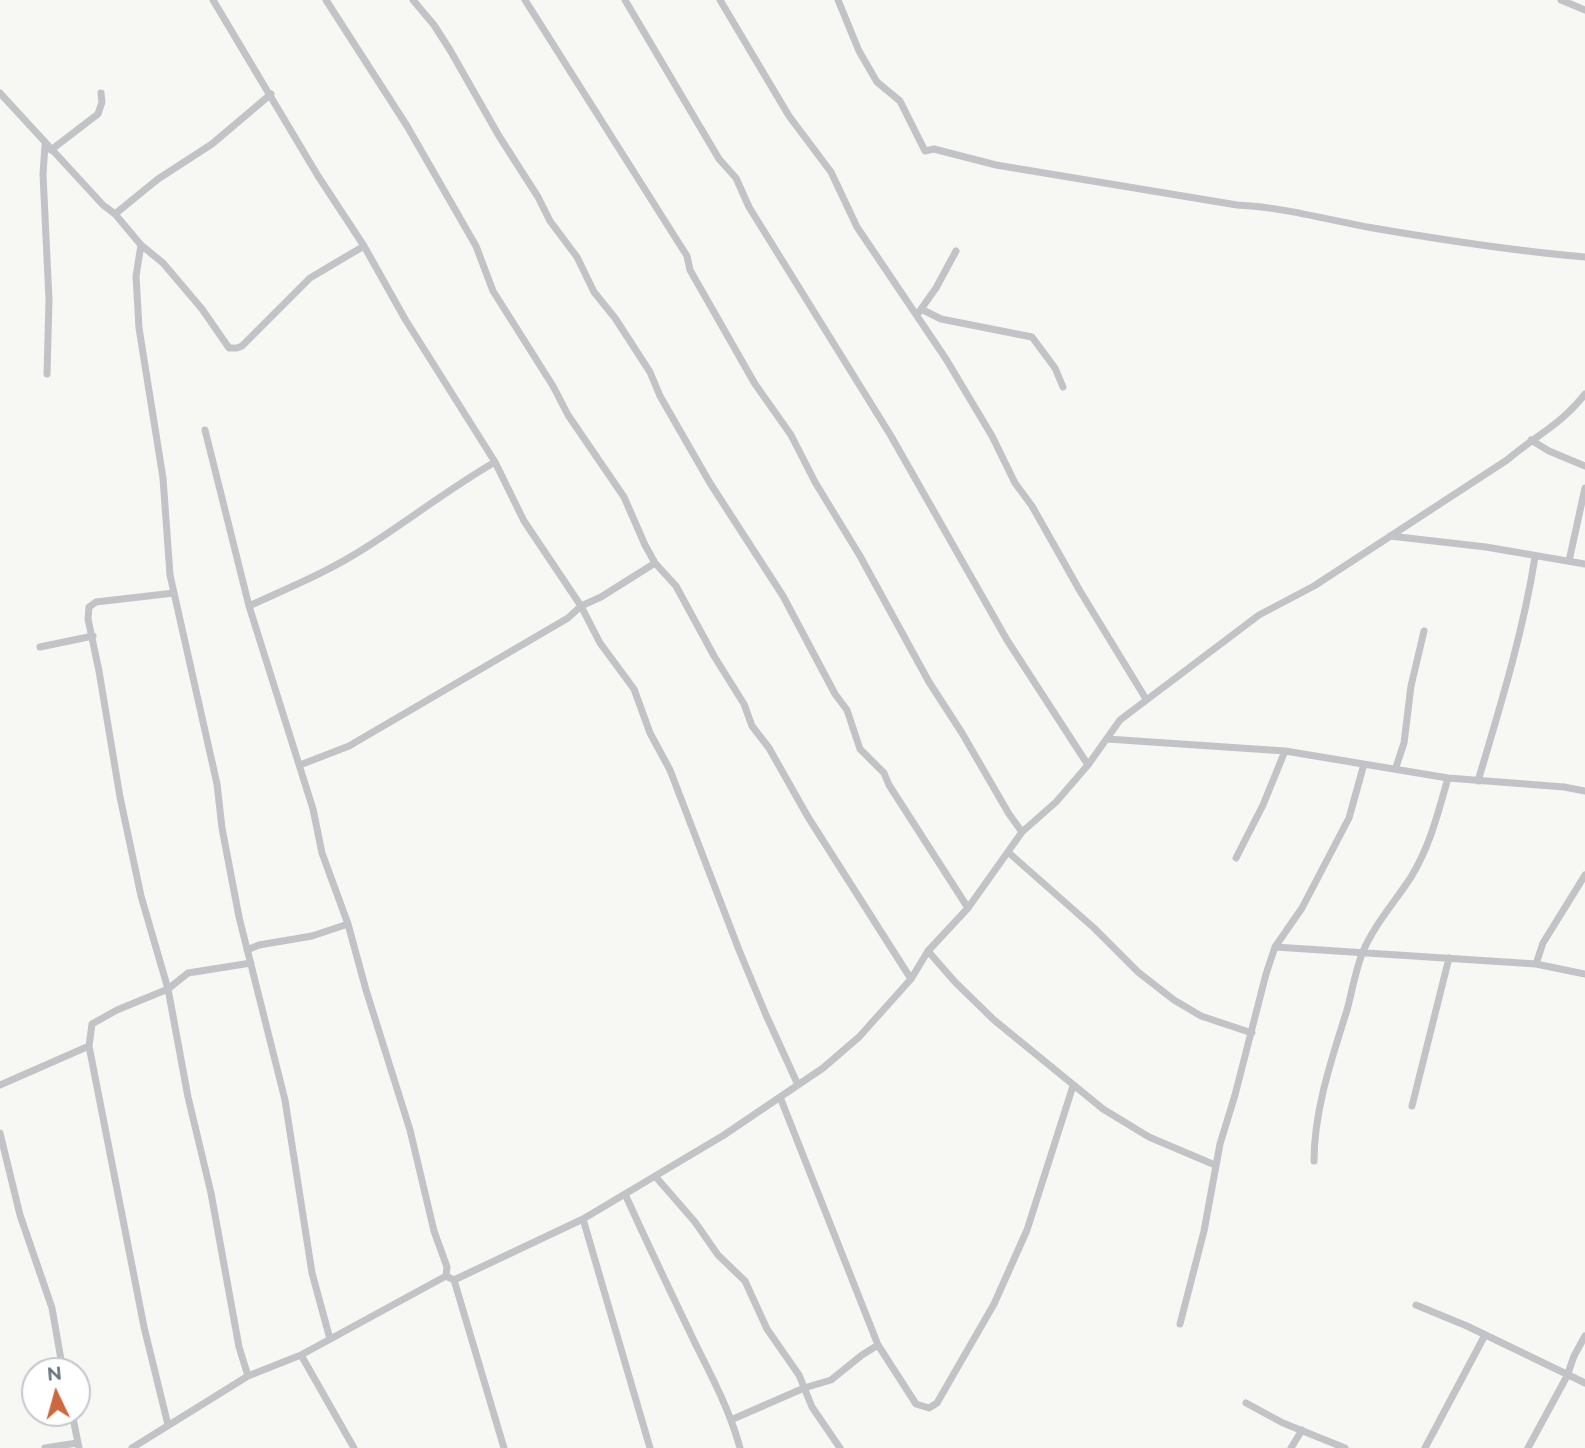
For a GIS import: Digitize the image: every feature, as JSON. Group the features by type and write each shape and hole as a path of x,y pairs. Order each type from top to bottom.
{"street":[{"path":"213,0 318,177 364,246 411,329 495,462 524,522 581,606 593,633 634,689 650,733 670,770 761,1004 798,1085"},
{"path":"326,0 407,127 476,246 493,291 553,386 568,415 624,497 655,563 676,586 744,704 752,726 769,748 808,817 911,979"},
{"path":"413,0 450,50 550,221 576,257 594,292 615,318 650,372 660,396 710,483 783,596 835,694 847,710 860,749 884,773 968,908"},
{"path":"525,0 687,256 690,270 755,384 791,435 814,482 860,556 929,682 1022,832"},
{"path":"625,0 712,147 736,178 749,207 891,436 1007,640 1088,765"},
{"path":"720,0 789,116 831,172 858,227 919,312 992,436 1015,483 1032,506 1080,592 1146,699"},
{"path":"838,0 859,51 877,82 900,101 925,151 934,149 996,165 1237,205 1264,206 1477,245 1585,257"},
{"path":"1561,0 1585,10"},
{"path":"0,93 141,245 163,263 202,309 229,348 242,345 310,278 364,246"},
{"path":"47,374 49,300 43,174 48,147 98,114 102,102 101,93"},
{"path":"115,214 158,179 212,144 271,94"},
{"path":"141,245 136,276 139,328 163,478 170,575 217,784 222,828 247,950 285,1100 312,1273 330,1339"},
{"path":"919,312 956,251"},
{"path":"919,312 1032,337 1055,368 1063,387"},
{"path":"454,1280 583,1219 824,1068 859,1037 911,979 928,951 968,908 1022,832 1056,802 1088,765 1120,719 1259,615 1314,586 1507,460 1531,439 1570,414 1585,394"},
{"path":"205,430 249,606 300,765 322,853 348,924 369,1002 419,1159 434,1231 447,1267 446,1276"},
{"path":"1531,439 1549,452 1585,466"},
{"path":"249,606 334,566 453,486 495,462"},
{"path":"1569,561 1585,488"},
{"path":"1390,536 1486,547 1585,564"},
{"path":"1478,781 1516,649 1535,557"},
{"path":"300,765 349,747 504,658 568,618 581,606 601,597 655,563"},
{"path":"174,593 92,604 88,619 141,896 168,989 188,1097 213,1205 239,1347 248,1376"},
{"path":"1396,767 1404,743 1411,686 1424,631"},
{"path":"40,647 93,636"},
{"path":"1107,739 1285,751 1396,767 1448,778 1585,791"},
{"path":"1236,858 1263,805 1285,751"},
{"path":"1180,1324 1203,1231 1215,1165 1266,974 1275,947 1302,908 1349,818 1364,764"},
{"path":"1314,1161 1314,1141 1334,1044 1362,953 1431,841 1448,778"},
{"path":"1008,852 1094,928 1138,972 1174,1000 1200,1016 1252,1033"},
{"path":"1536,964 1543,943 1585,875"},
{"path":"247,950 259,945 312,936 348,924"},
{"path":"1275,947 1536,964 1585,974"},
{"path":"928,951 994,1020 1073,1086 1128,1126 1183,1153 1215,1165"},
{"path":"1412,1107 1449,958"},
{"path":"168,1425 144,1327 89,1046 92,1024 117,1010 168,989 188,973 251,962"},
{"path":"0,1086 89,1046"},
{"path":"780,1097 878,1345 916,1404 929,1408 937,1403 994,1304 1027,1230 1073,1086"},
{"path":"0,1132 20,1214 51,1308 61,1357"},
{"path":"655,1176 695,1222 718,1255 742,1276 767,1329 791,1362 812,1407 840,1448"},
{"path":"625,1194 733,1419 740,1448"},
{"path":"583,1219 650,1448"},
{"path":"446,1276 454,1280 503,1448"},
{"path":"132,1448 248,1376 301,1355 446,1276"},
{"path":"1416,1305 1585,1383"},
{"path":"1425,1448 1485,1335"},
{"path":"1528,1448 1567,1376 1585,1336"},
{"path":"733,1419 804,1388 831,1380 878,1345"},
{"path":"301,1355 354,1448"},
{"path":"1246,1403 1283,1423 1345,1448"},
{"path":"46,1448 78,1446 75,1427"},
{"path":"1291,1448 1303,1430"}]}
